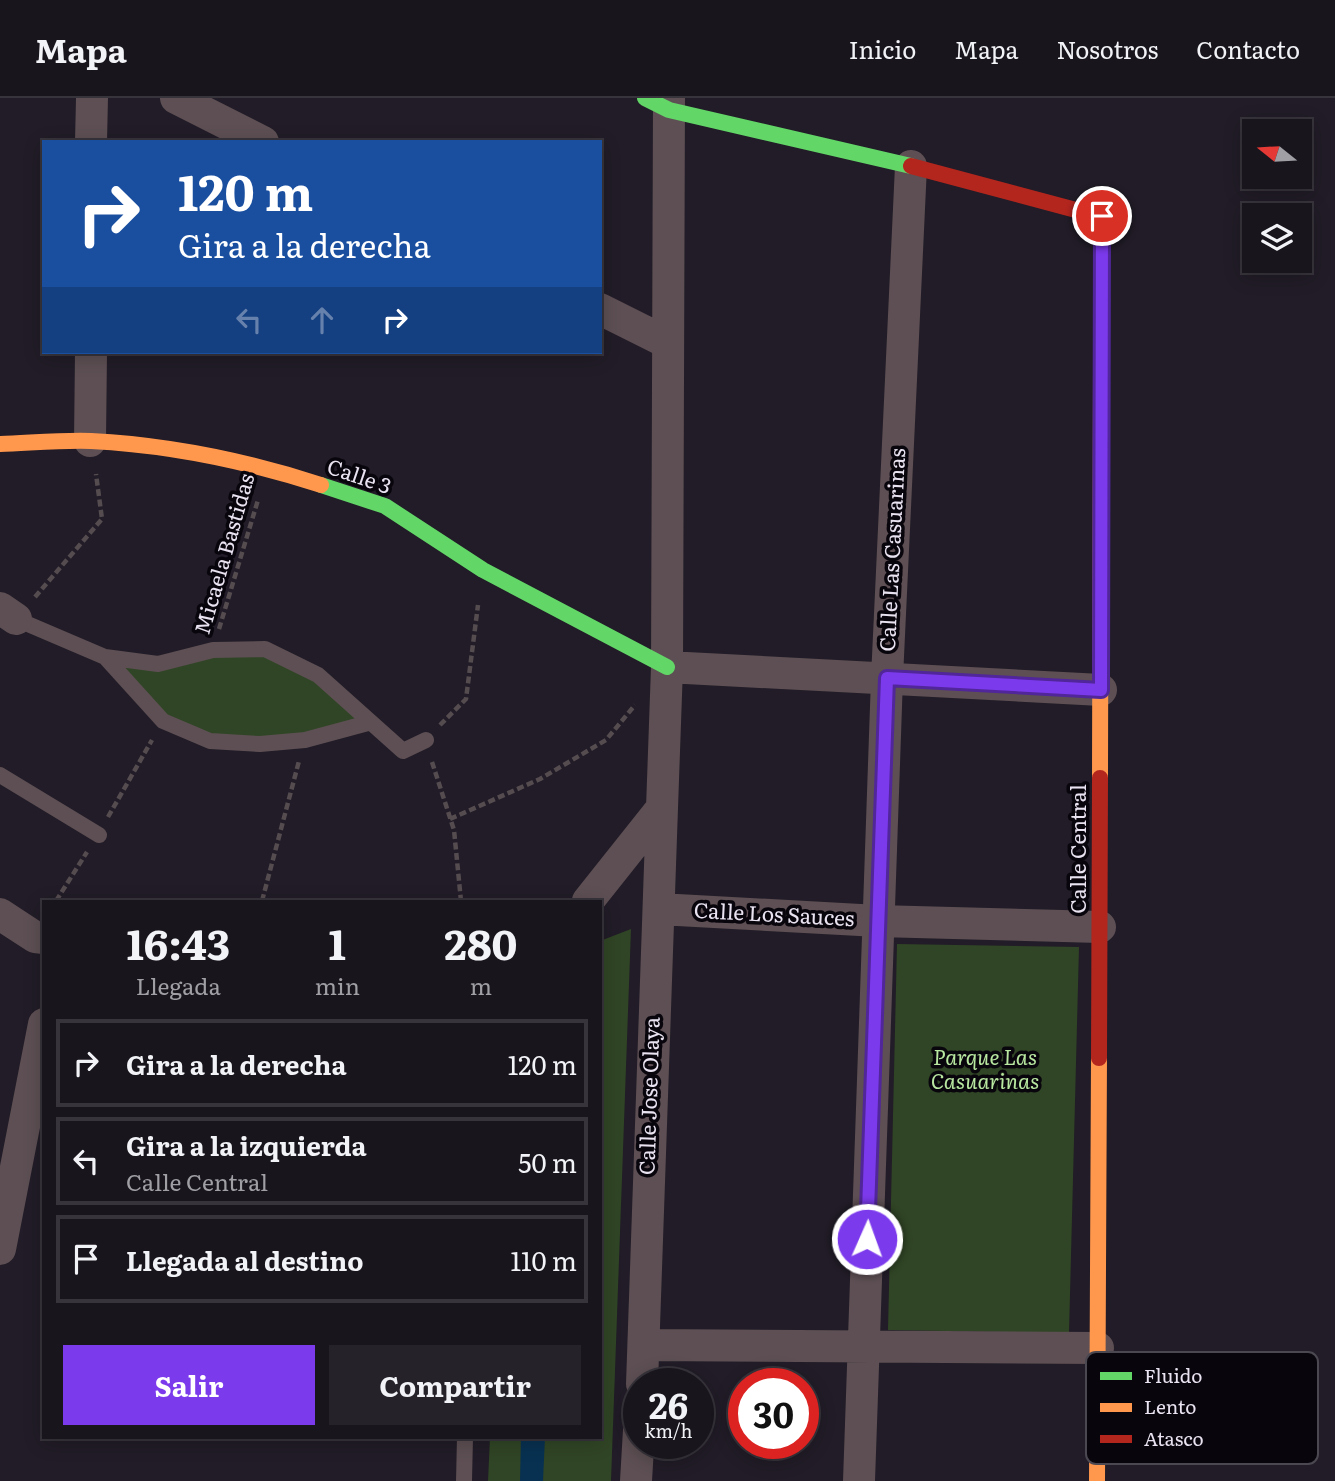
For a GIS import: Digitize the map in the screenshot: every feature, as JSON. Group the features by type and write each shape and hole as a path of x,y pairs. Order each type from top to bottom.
{"street":[{"path":"91,140 92,98"},
{"path":"176,98 259,140"},
{"path":"661,102 911,166"},
{"name":"Calle Jose Olaya","path":"643,1368 651,1042 659,909 667,667 668,343 661,102"},
{"name":"Calle Central","path":"911,166 1102,216 1098,1352"},
{"name":"Calle Las Casuarinas","path":"859,1481 887,678 911,166"},
{"path":"602,310 668,343"},
{"path":"90,441 91,354"},
{"name":"Calle 3","path":"0,444 90,441 185,451 267,468 385,506 483,570 667,667"},
{"path":"667,667 1101,690"},
{"path":"589,900 662,808"},
{"name":"Calle Los Sauces","path":"659,909 1100,927"},
{"path":"0,914 35,937 42,938"},
{"path":"0,1250 42,1034"},
{"path":"644,1345 1098,1348"},
{"path":"636,1481 637,1459"}],"lane":[{"path":"8,614 105,657 158,664 213,650 265,649 318,675 402,751 426,740"},
{"path":"105,657 163,721 211,741 260,744 305,740 368,723"},
{"path":"0,775 99,835"},
{"path":"464,1439 464,1481"}],"path":[{"path":"8,614 103,520 90,441"},
{"name":"Micaela Bastidas","path":"213,650 267,468"},
{"path":"461,900 450,819 426,740 466,699 483,570"},
{"path":"450,819 540,779 606,740 667,667"},
{"path":"57,900 99,835 163,721"},
{"path":"262,900 305,740"}],"green space":[{"path":"265,649 318,675 368,723 320,738 210,741 163,721 105,657 158,664"},
{"path":"631,929 611,1481 488,1481 490,1439 602,1439 602,940"},
{"name":"Parque Las Casuarinas","path":"897,944 1079,947 1069,1333 888,1330"}],"water":[{"path":"521,1439 545,1439 543,1481 520,1481"}],"traffic: fast":[{"path":"645,98 669,110 911,166"},
{"path":"321,485 385,506 483,570 667,667"}],"traffic: slow":[{"path":"1100,778 1101,371"},
{"path":"0,444 80,441 149,446 236,462 321,485"},
{"path":"1098,1352 1099,1058"},
{"path":"1097,1464 1097,1481"}],"traffic: jam":[{"path":"911,166 1102,217 1101,371"},
{"path":"1099,1058 1100,778"}],"route":[{"path":"867,1239 887,678 1101,690 1102,216"}]}
